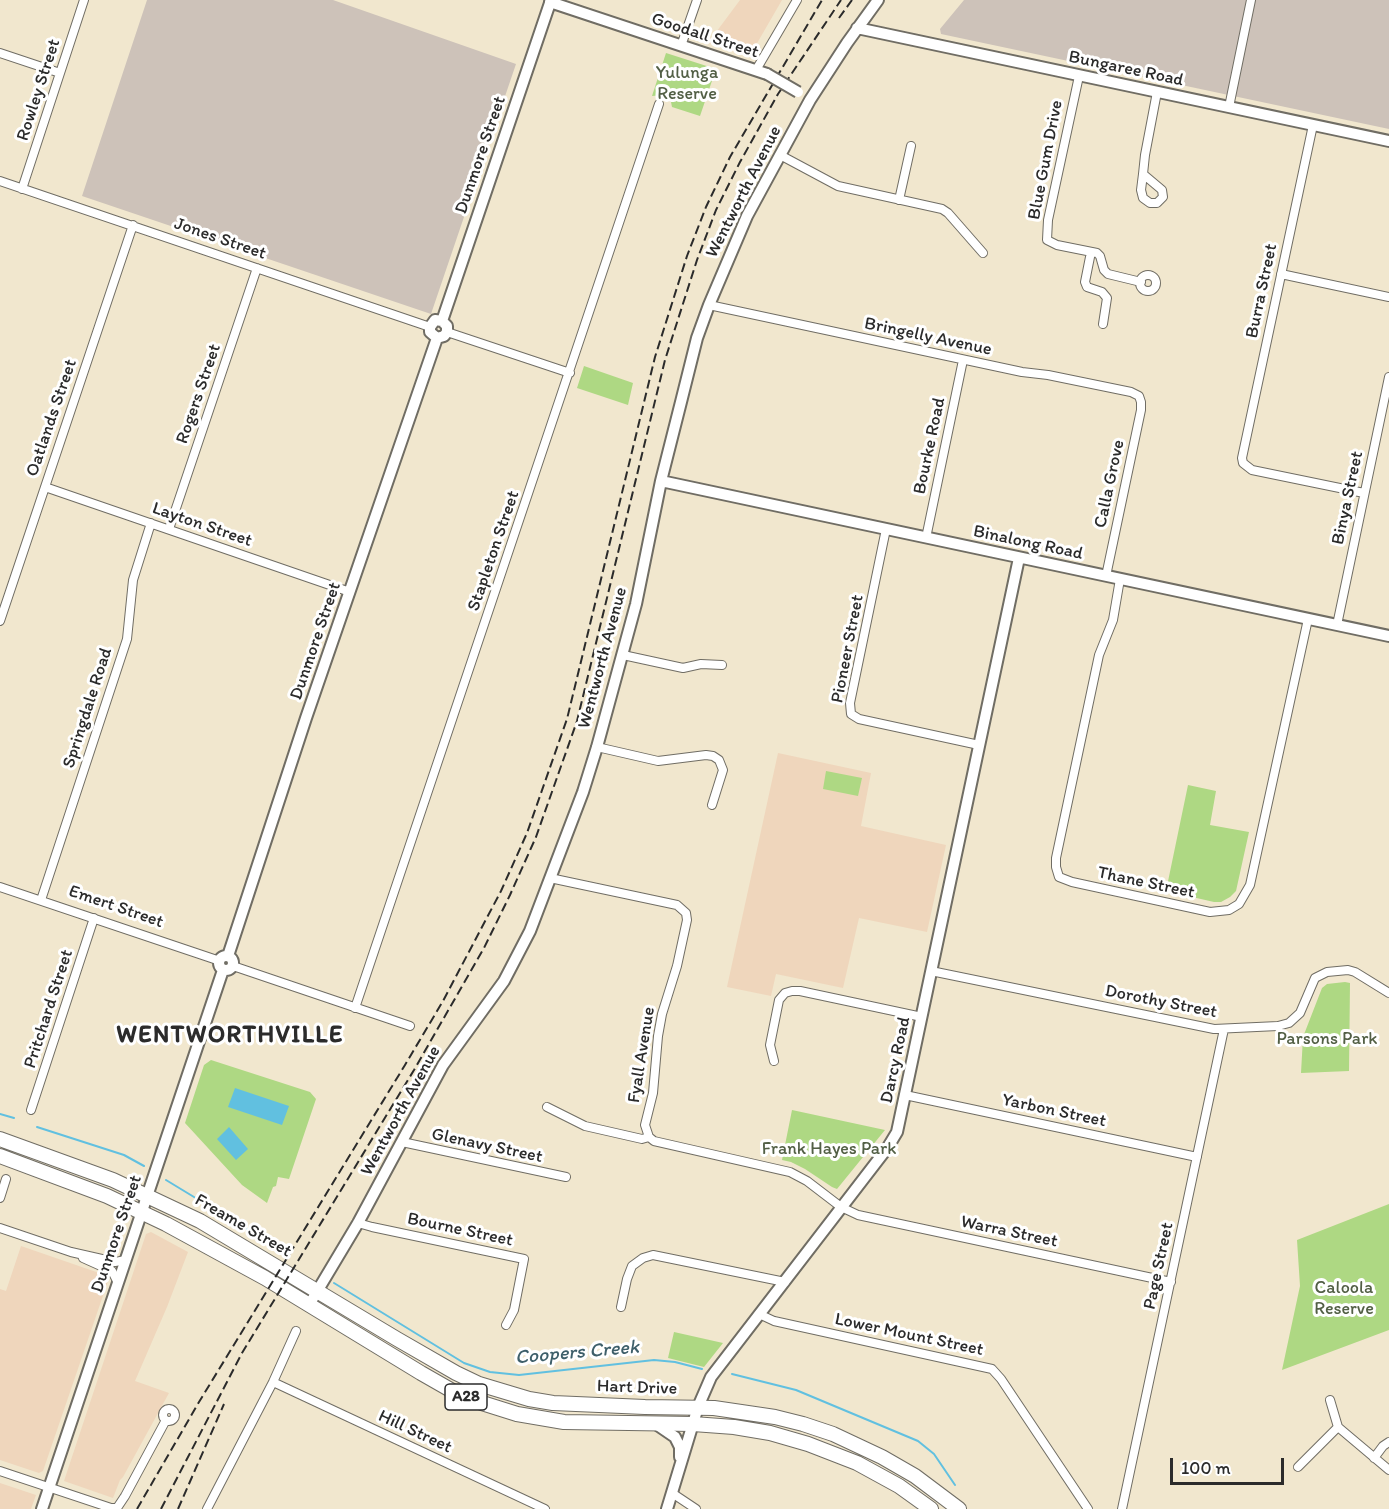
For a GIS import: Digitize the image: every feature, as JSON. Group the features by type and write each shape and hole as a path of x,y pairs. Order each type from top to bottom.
{"highway":[{"name":"A28","path":"0,1139 148,1195"},
{"name":"A28","path":"0,1156 107,1196 142,1212"},
{"name":"Freame Street","path":"148,1195 200,1221 318,1290"},
{"name":"Freame Street","path":"142,1212 240,1264 309,1305"},
{"name":"Hart Drive","path":"318,1290 456,1374 479,1384 553,1403 714,1408 775,1417 833,1434 864,1448 928,1485 958,1509"},
{"name":"Hart Drive","path":"309,1305 456,1393 482,1403 517,1413 564,1422 693,1424 734,1426 770,1432 840,1455 887,1479 931,1509"}],"main road":[{"name":"Wentworth Avenue","path":"309,1305 358,1222 443,1065 504,981 515,962 583,792 597,747 636,604 661,481 697,338 709,305 747,216 810,100 878,0"},
{"name":"Goodall Street","path":"551,1 767,74 810,100"},
{"name":"Dunmore Street","path":"444,326 551,1"},
{"name":"Bungaree Road","path":"857,28 1389,141"},
{"path":"435,320 444,326 442,337 436,338 430,333 430,327 435,320"},
{"name":"Dunmore Street","path":"42,1509 436,338"},
{"name":"Binalong Road","path":"661,481 1389,636"},
{"name":"Darcy Road","path":"667,1509 698,1407 706,1386 717,1368 895,1137 1019,558"},
{"path":"654,1423 675,1437 680,1447 680,1467"}],"street":[{"name":"Rowley Street","path":"22,189 84,0"},
{"path":"681,46 696,0"},
{"path":"756,70 797,0"},
{"path":"1229,107 1251,0"},
{"path":"0,53 60,73"},
{"name":"Blue Gum Drive","path":"1079,76 1048,220 1047,237 1052,243 1091,252"},
{"path":"1143,174 1157,92"},
{"name":"Stapleton Street","path":"356,1008 659,104"},
{"name":"Burra Street","path":"1313,125 1242,458 1243,463 1252,470 1364,493"},
{"path":"899,200 911,146"},
{"path":"780,155 838,186 945,211 983,253"},
{"name":"Jones Street","path":"0,181 430,327"},
{"name":"Oatlands Street","path":"0,621 133,225"},
{"path":"1103,324 1107,298 1102,292 1087,287 1085,282 1091,252 1099,254 1104,270 1110,275 1140,282"},
{"name":"Rogers Street","path":"169,529 257,268"},
{"path":"1281,274 1389,297"},
{"name":"Bringelly Avenue","path":"709,305 963,360 1131,392 1141,398"},
{"path":"444,326 570,373"},
{"name":"Bourke Road","path":"926,538 963,360"},
{"name":"Binya Street","path":"1337,625 1389,377"},
{"name":"Calla Grove","path":"1106,576 1141,410 1141,398"},
{"name":"Layton Street","path":"45,488 350,592"},
{"name":"Springdale Road","path":"41,900 127,639 133,580 151,523"},
{"name":"Pioneer Street","path":"886,529 850,703 851,714 859,719 980,745"},
{"name":"Thane Street","path":"1120,579 1113,620 1099,655 1056,867 1059,877 1072,882 1210,912 1229,910 1239,904 1250,885 1308,619"},
{"path":"623,655 683,668 701,664 722,665"},
{"path":"597,747 658,761 713,756 719,760 723,770 712,805"},
{"name":"Fyall Avenue","path":"550,878 677,905 686,914 687,920 677,966 662,1014 658,1036 653,1093 645,1125 649,1137"},
{"name":"Emert Street","path":"0,887 410,1026"},
{"name":"Pritchard Street","path":"32,1110 94,918"},
{"name":"Dorothy Street","path":"931,971 1208,1029 1289,1023 1300,1013 1315,978 1327,972 1348,970 1355,972 1389,993"},
{"path":"774,1061 770,1045 779,1000 784,993 800,991 922,1017"},
{"name":"Page Street","path":"1122,1509 1224,1029"},
{"name":"Yarbon Street","path":"905,1095 1197,1157"},
{"path":"547,1107 585,1126 642,1139 649,1137 661,1143 790,1172 807,1180 842,1207"},
{"name":"Glenavy Street","path":"402,1142 566,1177"},
{"path":"0,1198 6,1179"},
{"name":"Warra Street","path":"842,1207 858,1215 1171,1282"},
{"name":"Bourne Street","path":"358,1222 372,1227 524,1259 514,1311 506,1325"},
{"path":"0,1228 71,1252 115,1262 126,1260"},
{"path":"71,1252 112,1271 118,1284"},
{"path":"621,1307 632,1266 643,1258 653,1255 785,1282"},
{"name":"Lower Mount Street","path":"759,1314 774,1321 992,1370 1001,1379 1088,1509"},
{"path":"207,1509 273,1382 296,1331"},
{"name":"Hill Street","path":"273,1382 545,1509"},
{"path":"1330,1400 1338,1427 1389,1470"},
{"path":"0,1471 111,1508 120,1505 166,1420"},
{"path":"1298,1467 1338,1427"},
{"path":"1374,1458 1389,1442"},
{"path":"672,1493 696,1509"}],"shaded area":[{"path":"147,0 333,0 516,64 431,314 82,196"},
{"path":"740,0 782,0 752,52 744,55 708,43"},
{"path":"964,0 1389,0 1389,129 941,34 940,29"},
{"path":"778,753 871,773 861,826 946,845 927,932 859,918 843,988 776,974 771,996 727,987"},
{"path":"151,1232 188,1252 135,1381 169,1393 120,1480 113,1498 64,1481 146,1234"},
{"path":"21,1246 105,1275 108,1281 43,1471 39,1473 0,1460 0,1289 6,1291"},
{"path":"0,1483 36,1495 31,1509 0,1509"}],"green space":[{"name":"Yulunga Reserve","path":"666,53 716,69 700,116 672,107 671,102 664,95 652,96"},
{"path":"584,366 633,383 628,405 577,388"},
{"path":"826,771 862,778 858,796 823,789"},
{"path":"1188,785 1216,791 1210,825 1249,832 1236,891 1221,902 1166,891"},
{"name":"Parsons Park","path":"1350,983 1349,1071 1301,1073 1303,1037 1322,988 1327,984"},
{"path":"211,1060 310,1092 316,1099 289,1179 278,1177 267,1203 242,1185 185,1123 204,1065"},
{"name":"Frank Hayes Park","path":"792,1110 885,1130 837,1189 805,1169 782,1160"},
{"name":"Caloola Reserve","path":"1389,1204 1389,1330 1282,1370 1300,1286 1297,1240"},
{"path":"674,1332 723,1343 704,1367 668,1358"}],"water":[{"path":"235,1088 289,1106 282,1125 228,1107"},
{"path":"229,1127 248,1149 236,1160 217,1139"}],"waterway":[{"name":"Coopers Creek","path":"0,1114 14,1118"},
{"name":"Coopers Creek","path":"37,1127 124,1155 144,1166"},
{"name":"Coopers Creek","path":"166,1180 278,1248"},
{"name":"Coopers Creek","path":"334,1283 464,1363 490,1372 519,1375 654,1360 675,1362 702,1369"},
{"name":"Coopers Creek","path":"732,1374 796,1390 918,1441 934,1454 955,1485"}],"railway":[{"path":"137,1509 199,1402 443,1001 501,891 527,833 567,719 655,357 687,256 706,207 730,157 822,0"},
{"path":"161,1509 242,1353 414,1070 484,948 510,895 536,837 577,721 665,360 697,260 716,210 740,162 778,94 841,0"},
{"path":"839,18 852,0"},
{"path":"178,1509 224,1404"}],"district":[{"name":"WENTWORTHVILLE","path":"230,1036"}]}
